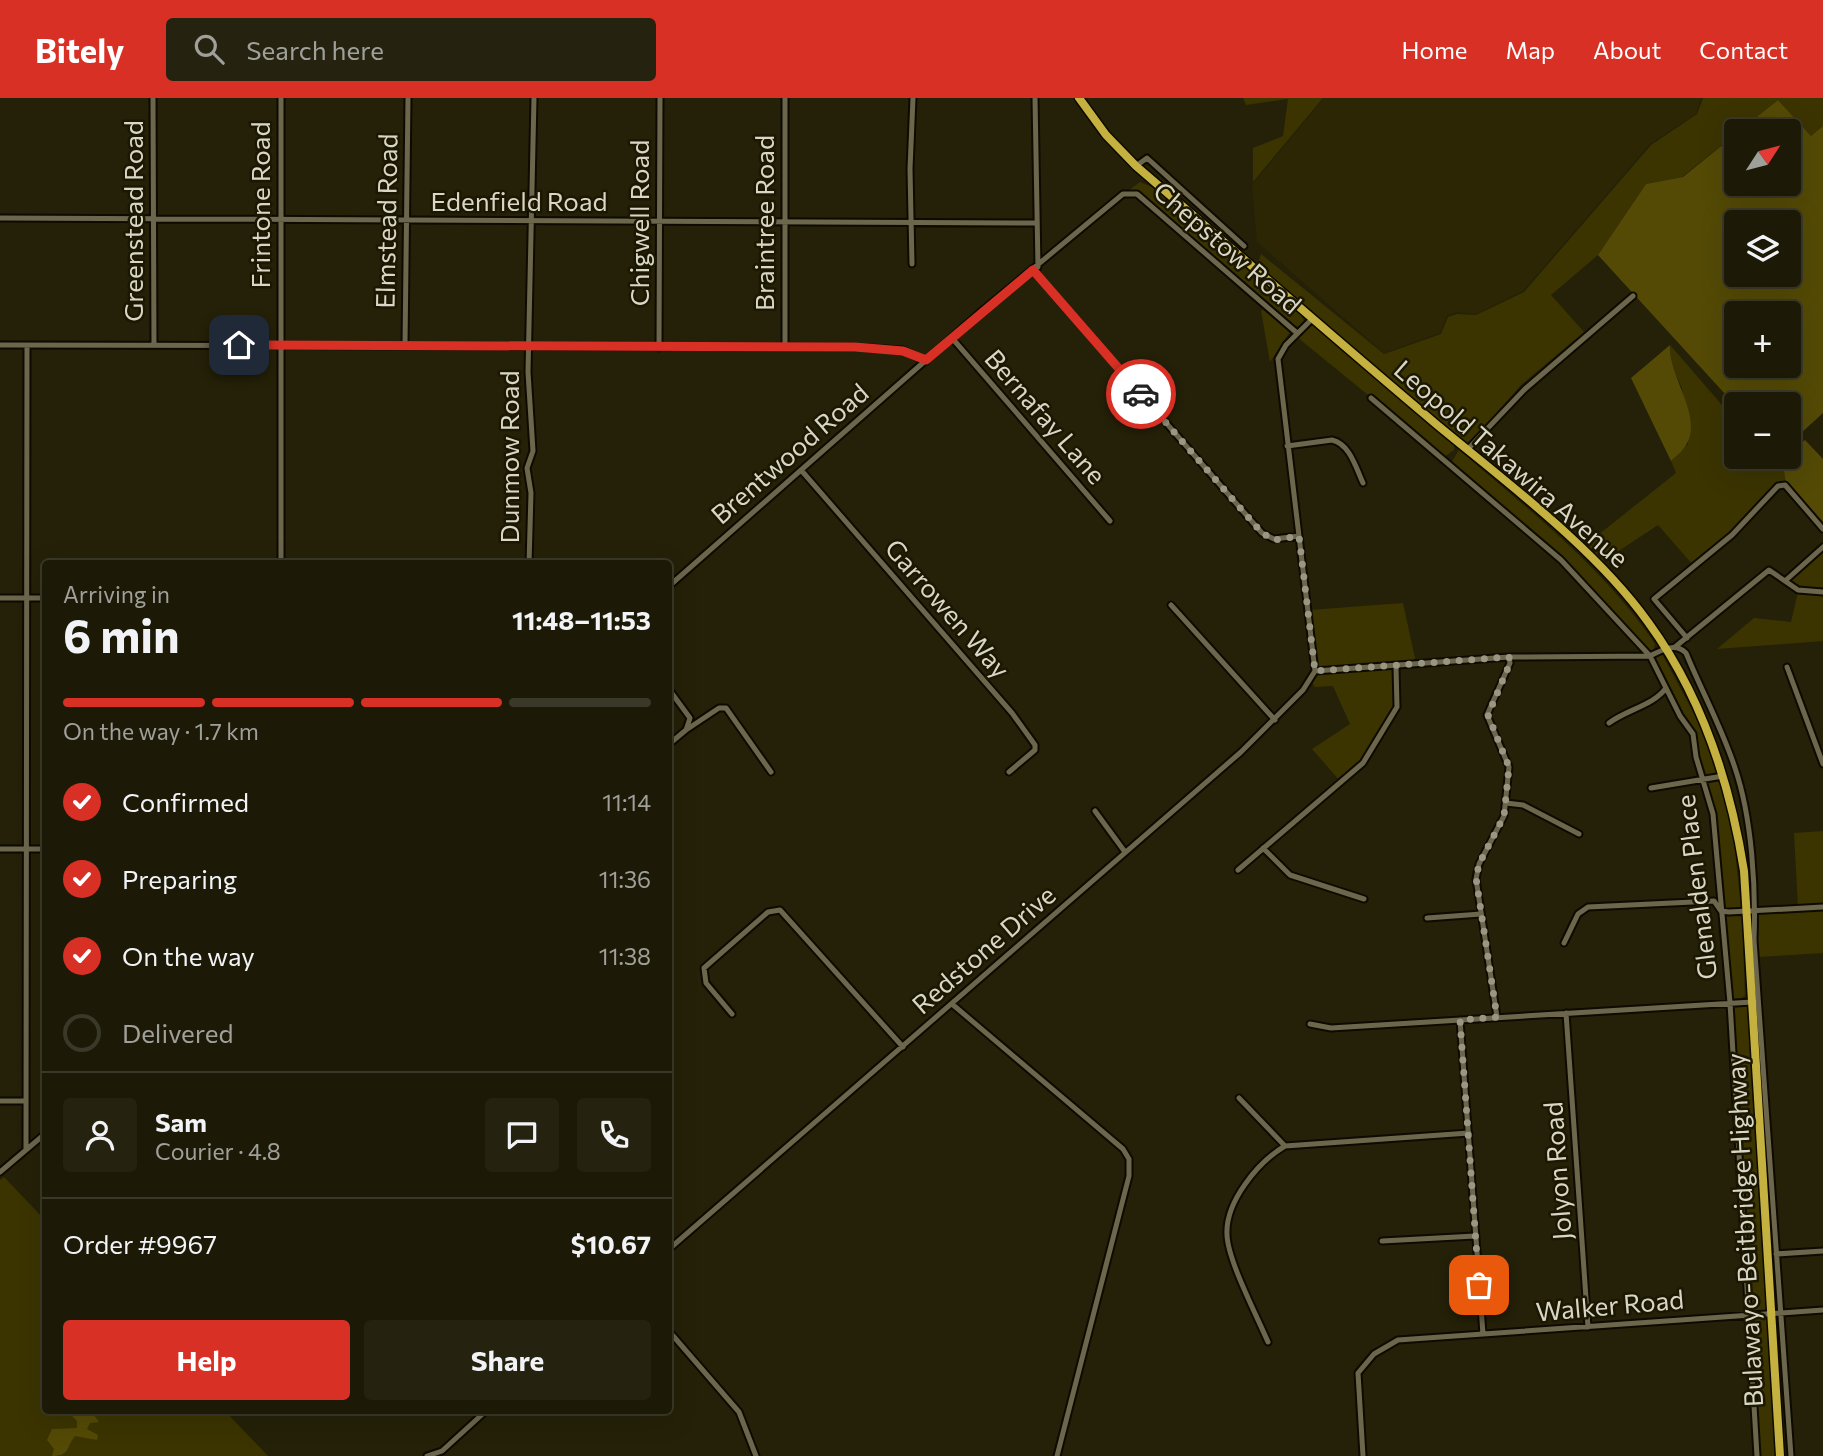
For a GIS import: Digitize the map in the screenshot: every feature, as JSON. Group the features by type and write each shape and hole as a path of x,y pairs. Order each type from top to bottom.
{"highway":[{"name":"Leopold Takawira Avenue","path":"1079,98 1106,135 1136,166 1312,319 1468,449 1605,572 1670,648 1707,727 1737,827 1751,912 1755,989 1752,1002"},
{"name":"Bulawayo-Beitbridge Highway","path":"1752,1002 1780,1456"}],"street":[{"name":"Greenstead Road","path":"153,98 153,345"},
{"name":"Frintone Road","path":"281,98 281,560"},
{"name":"Elmstead Road","path":"405,345 408,98"},
{"name":"Dunmow Road","path":"529,560 531,493 527,468 533,451 528,372 534,98"},
{"name":"Chigwell Road","path":"659,348 660,98"},
{"name":"Braintree Road","path":"785,98 785,347"},
{"path":"912,264 914,98"},
{"path":"1035,98 1036,268 1262,533 1274,540 1299,536"},
{"path":"1136,166 1147,158 1244,246"},
{"name":"Brentwood Road","path":"672,583 926,360 1123,194 1132,192"},
{"name":"Chepstow Road","path":"1132,192 1297,333"},
{"name":"Edenfield Road","path":"0,218 1037,223"},
{"path":"1468,449 1525,389 1633,296"},
{"path":"1312,319 1297,333 1278,359 1315,671 1509,657 1650,656 1687,638 1769,570 1798,590 1823,592"},
{"name":"Bernafay Lane","path":"952,338 1110,521"},
{"path":"0,345 785,347 894,349 926,360"},
{"path":"26,1149 27,346"},
{"name":"Glenalden Place","path":"1371,398 1561,560 1650,656 1693,734 1713,814 1730,1003 1758,1456"},
{"path":"1287,446 1339,441 1345,446 1363,483"},
{"name":"Garrowen Way","path":"801,470 1012,713 1035,745 1035,750 1009,772"},
{"path":"1687,638 1654,599 1732,535 1778,486 1786,485 1823,529"},
{"path":"1784,581 1823,547"},
{"path":"0,598 42,598"},
{"path":"1171,605 1275,720"},
{"path":"1670,648 1682,649 1687,656 1737,772 1745,815 1751,912"},
{"path":"1497,1017 1477,871 1506,803 1509,767 1488,715 1510,663 1509,657"},
{"path":"1238,870 1363,763 1398,705 1396,666"},
{"path":"1787,667 1823,764"},
{"name":"Redstone Drive","path":"672,1247 1275,720 1315,671"},
{"path":"1609,723 1622,713 1655,700 1666,688"},
{"path":"672,693 690,714 690,724 686,730"},
{"path":"672,742 719,708 726,708 771,772"},
{"path":"1651,788 1723,776"},
{"path":"1506,803 1523,805 1579,834"},
{"path":"1095,811 1125,852"},
{"path":"1263,848 1290,876 1364,899"},
{"path":"0,849 42,849"},
{"path":"1564,943 1578,914 1588,907 1714,901 1721,911 1751,912 1823,907"},
{"path":"733,1014 706,983 704,968 768,912 780,910 903,1047"},
{"path":"1427,918 1481,914"},
{"path":"1755,989 1783,1313 1791,1456"},
{"path":"1310,1024 1331,1028 1752,1002"},
{"path":"952,1004 1123,1149 1129,1159 1129,1176 1057,1456"},
{"name":"Jolyon Road","path":"1566,1013 1588,1327"},
{"path":"1460,1020 1483,1334"},
{"path":"1756,1066 1764,1072"},
{"path":"1239,1098 1285,1146"},
{"path":"0,1101 25,1101"},
{"path":"1268,1342 1228,1245 1227,1227 1250,1179 1285,1146 1469,1133"},
{"path":"0,1172 42,1136"},
{"path":"1382,1241 1475,1236"},
{"path":"1776,1254 1823,1251"},
{"name":"Walker Road","path":"1363,1456 1358,1373 1374,1354 1393,1342 1409,1338 1823,1310"},
{"path":"672,1335 739,1412 756,1456"},
{"path":"475,1414 475,1421"},
{"path":"427,1456 442,1451 483,1414"}],"shaded area":[{"path":"1243,98 1323,98 1253,182 1253,148 1283,136 1288,99 1246,105"},
{"path":"1324,98 1701,98 1696,114 1650,144 1523,291 1476,314 1456,312 1447,316 1440,333 1384,353 1257,242 1252,185"},
{"path":"1703,98 1823,98 1823,126 1811,136 1801,125 1801,119 1795,119 1778,100 1754,119 1724,119 1724,143 1682,177 1646,184 1598,255 1551,295 1584,332 1521,385 1470,443 1466,444 1257,267 1261,254 1384,354 1441,334 1448,317 1457,314 1476,315 1524,292 1651,145 1697,114"},
{"path":"1778,100 1795,119 1754,119"},
{"path":"1801,125 1811,136 1823,126 1823,413 1801,433 1801,392 1724,393 1598,255 1646,184 1683,177 1724,144 1724,196 1801,196"},
{"path":"1140,182 1152,187 1301,315 1304,321 1301,326 1292,327 1137,193 1128,191"},
{"path":"1263,309 1290,332 1270,362 1261,311"},
{"path":"1307,325 1312,325 1454,445 1454,450 1444,457 1297,337"},
{"path":"1670,345 1724,407 1724,469 1784,469 1786,484 1777,485 1731,534 1693,565 1658,525 1599,564 1583,547 1676,473 1671,461 1688,444 1682,388 1668,359"},
{"path":"1670,345 1674,369 1691,422 1686,445 1671,461 1631,378"},
{"path":"1805,440 1823,459 1823,526 1786,484 1784,469 1801,469 1801,443"},
{"path":"1459,450 1538,517 1589,565 1635,616 1655,644 1654,649 1650,652 1562,559 1451,463"},
{"path":"1823,549 1823,591 1798,589 1787,581"},
{"path":"1798,592 1823,594 1823,641 1717,649 1754,618 1791,622"},
{"path":"1403,603 1415,658 1413,662 1317,667 1310,610"},
{"path":"1662,654 1702,729 1716,773 1703,776 1694,734 1654,660"},
{"path":"1391,668 1397,703 1394,710 1357,766 1340,781 1312,749 1350,724 1333,686 1315,687 1311,682 1321,673"},
{"path":"1719,781 1733,832 1741,908 1738,910 1722,908 1714,815 1706,784"},
{"path":"1823,831 1823,905 1798,907 1794,833"},
{"path":"1823,910 1823,953 1758,957 1757,917 1760,914"},
{"path":"1723,913 1742,917 1745,995 1742,998 1731,999"},
{"path":"1747,1003 1766,1311 1750,1315 1731,1004"},
{"path":"4,1177 42,1217 42,1414 228,1414 268,1456 0,1456 0,1180"},
{"path":"1767,1316 1776,1456 1759,1456 1751,1319"},
{"path":"70,1414 94,1415 99,1422 90,1423 87,1429 98,1435 97,1440 75,1436 65,1453 52,1456 54,1449 47,1440 52,1429 77,1428 77,1421"}],"way so far":[{"path":"1141,394 1262,533 1274,540 1299,536 1315,671 1509,657 1510,663 1488,715 1490,726 1508,760 1508,791 1504,816 1479,864 1476,878 1497,1017 1460,1020 1479,1285"}],"route":[{"path":"239,345 855,347 894,349 926,360 1033,270 1141,394"}]}
